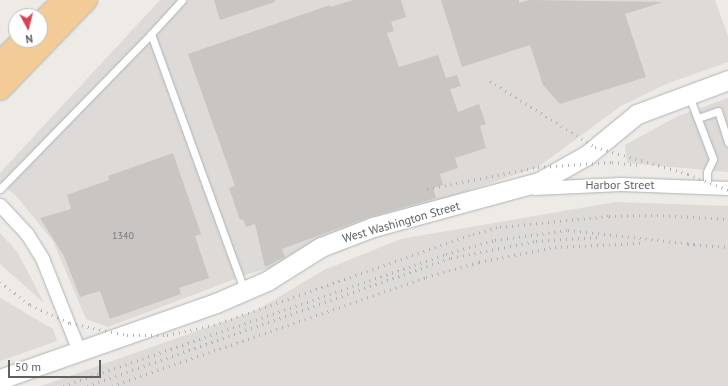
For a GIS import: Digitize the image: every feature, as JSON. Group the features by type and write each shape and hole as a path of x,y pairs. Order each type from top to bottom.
{"highway":[{"path":"48,16 65,0"},
{"path":"0,89 86,0"},
{"path":"0,63 16,48"}],"street":[{"name":"West Washington Street","path":"0,379 244,291 334,242 425,212 513,192 563,170 637,114 728,80"},
{"name":"Harbor Street","path":"513,192 546,186 598,185 728,188"},
{"path":"0,205 27,234 42,258 80,351"}],"lane":[{"path":"0,189 151,34 182,0"},
{"path":"151,34 228,241 244,291"},
{"path":"688,94 713,159 707,172 707,187"},
{"path":"698,118 718,111 728,142"}],"shaded area":[{"path":"160,0 715,0 728,36 728,62 666,84 621,106 538,167 329,237 282,265 251,273 108,327 86,319 53,241 18,198 0,182 0,173"},
{"path":"728,98 728,172 627,163 625,145 678,116"},
{"path":"616,202 728,206 728,386 41,386 257,310 324,270 401,239"},
{"path":"0,233 18,253 44,303 0,264"},
{"path":"0,298 53,329 57,341 0,361"}],"building":[{"path":"214,0 275,0 275,2 220,20"},
{"path":"353,0 401,0 406,17 391,22 394,31 387,33 399,67 438,55 446,78 457,75 461,86 450,89 458,112 479,104 486,124 480,126 486,148 455,158 458,168 440,174 443,185 433,188 436,198 369,217 282,249 285,257 265,267 255,224 246,227 243,219 240,220 229,188 235,186 188,54 330,5 331,7"},
{"path":"441,0 519,0 519,3 529,0 663,2 625,14 646,77 560,104 543,85 530,45 462,67"},
{"path":"173,153 201,234 195,236 209,278 179,288 181,294 110,319 100,291 80,297 64,256 40,218 71,209 67,195 109,180 108,176"}],"railway":[{"path":"490,81 595,147 688,174 728,190"},
{"path":"427,189 538,167 612,162 637,165"},
{"path":"0,282 30,305 70,323 127,335 167,335 214,325 473,234 500,227 609,216 657,215 728,219"},
{"path":"63,386 446,254 495,240 568,230 694,244"},
{"path":"87,386 451,258 536,241 599,237"},
{"path":"112,386 426,277 479,262 555,247 642,243"},
{"path":"688,244 728,247"}]}
